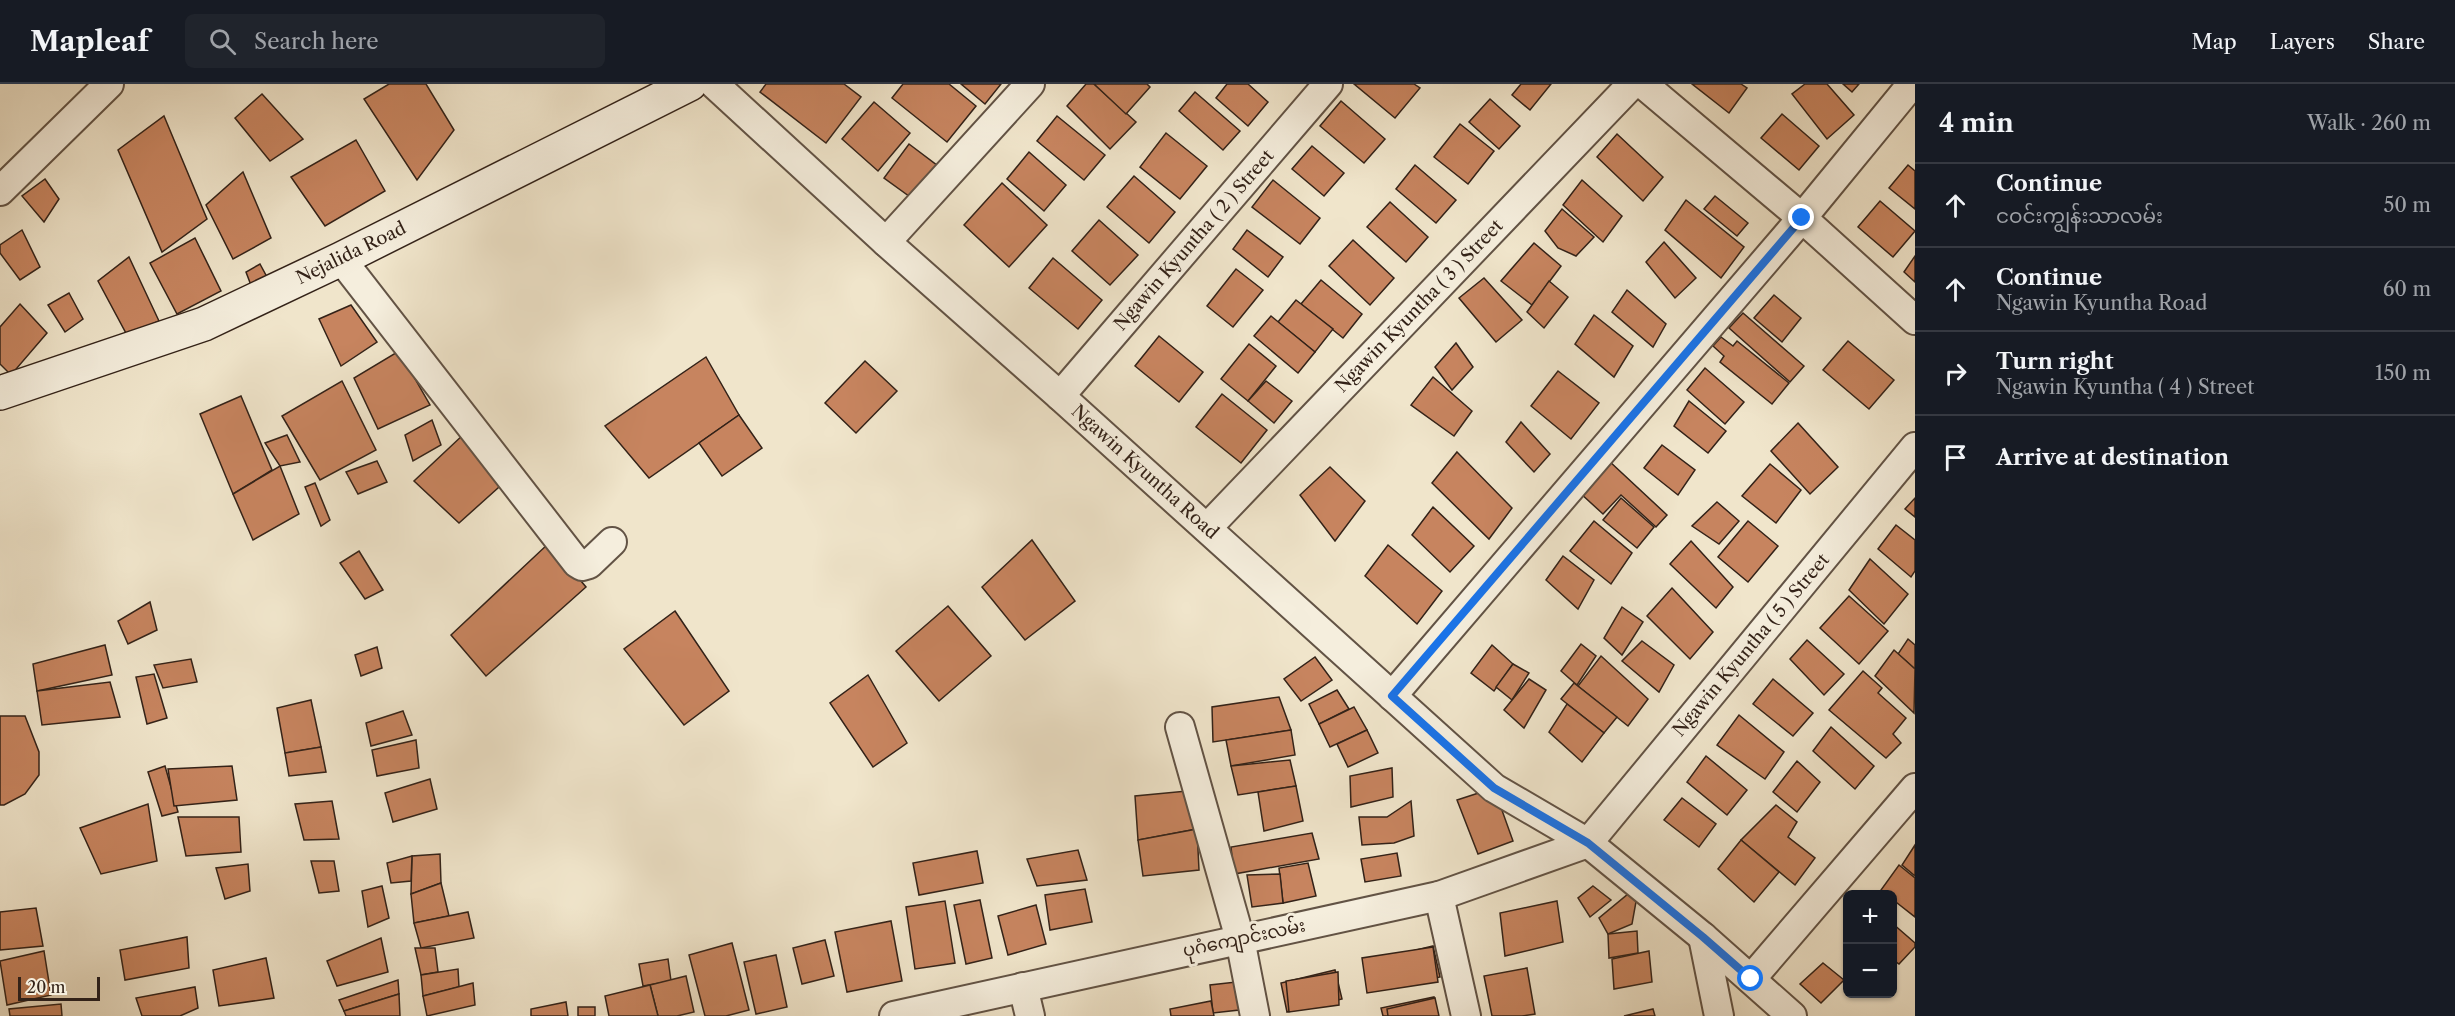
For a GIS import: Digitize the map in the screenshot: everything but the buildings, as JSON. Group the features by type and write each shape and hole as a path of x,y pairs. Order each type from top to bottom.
{"main road":[{"name":"Nejalida Road","path":"0,393 204,324 341,259 690,84"}],"street":[{"path":"0,191 109,84"},
{"name":"Ngawin Kyuntha Road","path":"714,84 885,242 1060,396 1494,788 1588,843 1703,937 1792,1016"},
{"path":"885,242 1030,84"},
{"name":"Ngawin Kyuntha ( 2 ) Street","path":"1060,396 1328,84"},
{"name":"Ngawin Kyuntha ( 3 ) Street","path":"1206,528 1632,84"},
{"path":"1643,84 1802,218 1915,320"},
{"path":"1392,696 1802,218 1912,84"},
{"path":"341,259 577,563 582,566 589,564 612,542"},
{"name":"Ngawin Kyuntha ( 5 ) Street","path":"1588,843 1915,447"},
{"path":"1180,727 1240,939 1255,1016"},
{"path":"1751,979 1915,788"},
{"name":"ပုဂံကျောင်းလမ်း","path":"894,1016 1439,896 1588,843"},
{"path":"1439,896 1466,1016"},
{"path":"1703,937 1719,1016"},
{"path":"1023,987 1030,1016"}],"route":[{"path":"1751,979 1588,843 1494,788 1392,696 1802,218"}]}
